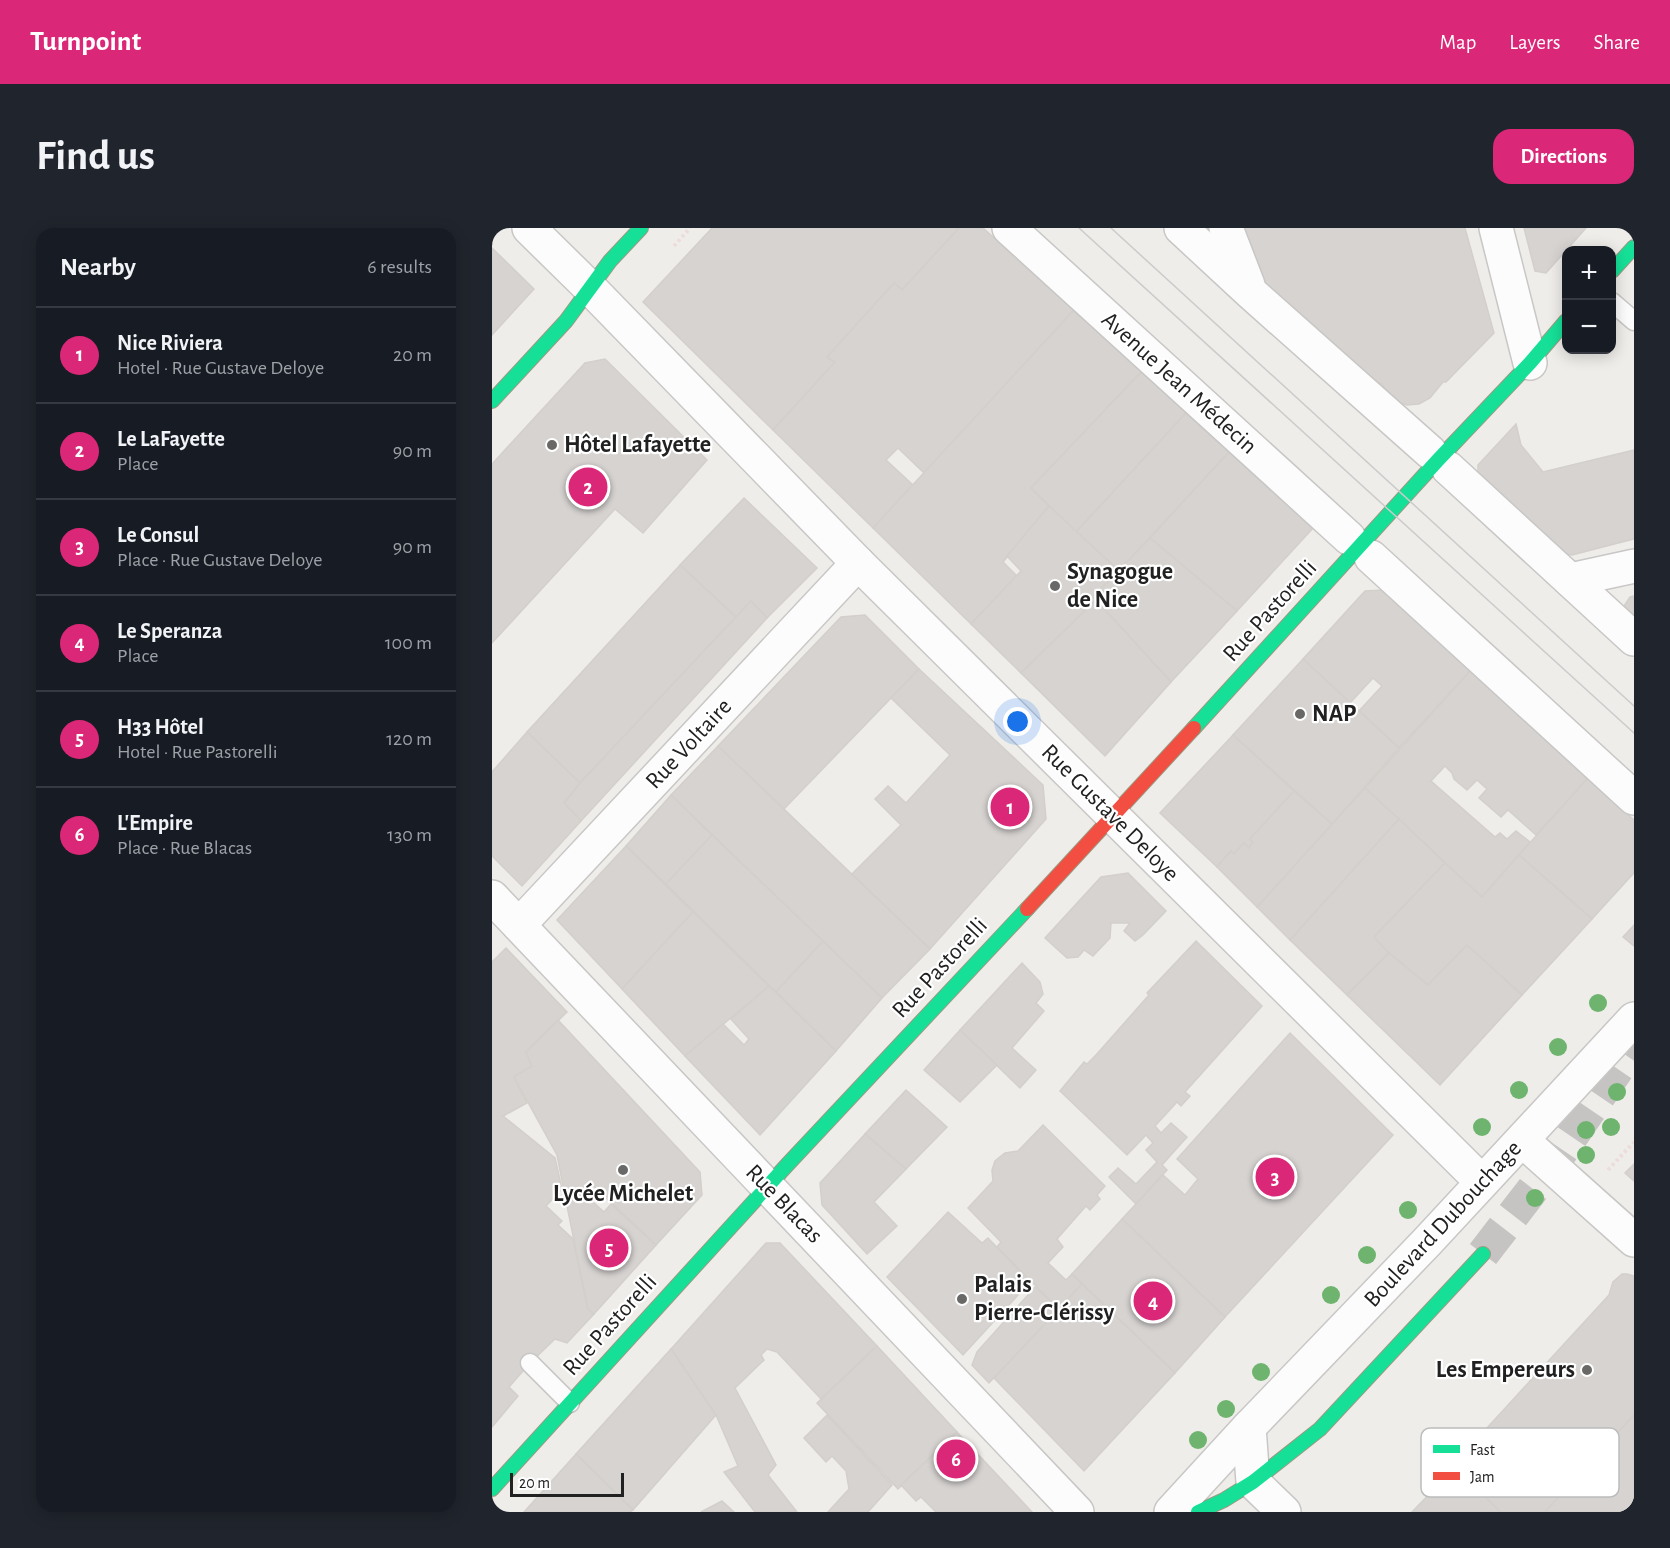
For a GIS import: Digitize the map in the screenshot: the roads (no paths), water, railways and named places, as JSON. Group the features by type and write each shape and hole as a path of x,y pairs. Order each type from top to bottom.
{"main road":[{"path":"492,401 566,321 610,261 642,228"},
{"path":"1616,267 1634,247"},
{"name":"Rue Pastorelli","path":"492,1489 1562,326"},
{"name":"Boulevard Dubouchage","path":"1198,1512 1224,1500 1253,1482 1320,1429 1483,1254"}],"street":[{"name":"Rue Gustave Deloye","path":"529,228 858,563 1482,1182"},
{"name":"Avenue Jean Médecin","path":"1009,228 1634,798"},
{"path":"1181,228 1433,466 1570,580 1634,639"},
{"path":"1226,228 1251,292"},
{"path":"1496,228 1530,363"},
{"name":"Rue Voltaire","path":"519,926 858,563"},
{"path":"1570,580 1634,566"},
{"name":"Rue Blacas","path":"492,897 1077,1512"},
{"name":"Boulevard Dubouchage","path":"1171,1512 1634,1019"},
{"path":"1522,1140 1634,1240"},
{"path":"1249,1427 1253,1482 1284,1512"}],"lane":[{"path":"1616,306 1634,321"},
{"path":"530,1364 570,1403"}],"tunnel":[{"path":"1483,1254 1560,1154 1634,1045"}],"tram line":[{"path":"1079,228 1634,733"},
{"path":"1111,228 1634,706"}],"place":[{"name":"Hôtel Lafayette","path":"552,445"},
{"name":"Le LaFayette","path":"588,487"},
{"name":"Synagogue de Nice","path":"1055,586"},
{"name":"NAP","path":"1300,714"},
{"name":"Nice Riviera","path":"1010,807"},
{"name":"Lycée Michelet","path":"623,1170"},
{"name":"Le Consul","path":"1275,1177"},
{"name":"H33 Hôtel","path":"609,1248"},
{"name":"Palais Pierre-Clérissy","path":"962,1299"},
{"name":"Le Speranza","path":"1153,1301"},
{"name":"Les Empereurs","path":"1587,1370"},
{"name":"L'Empire","path":"956,1459"}]}
